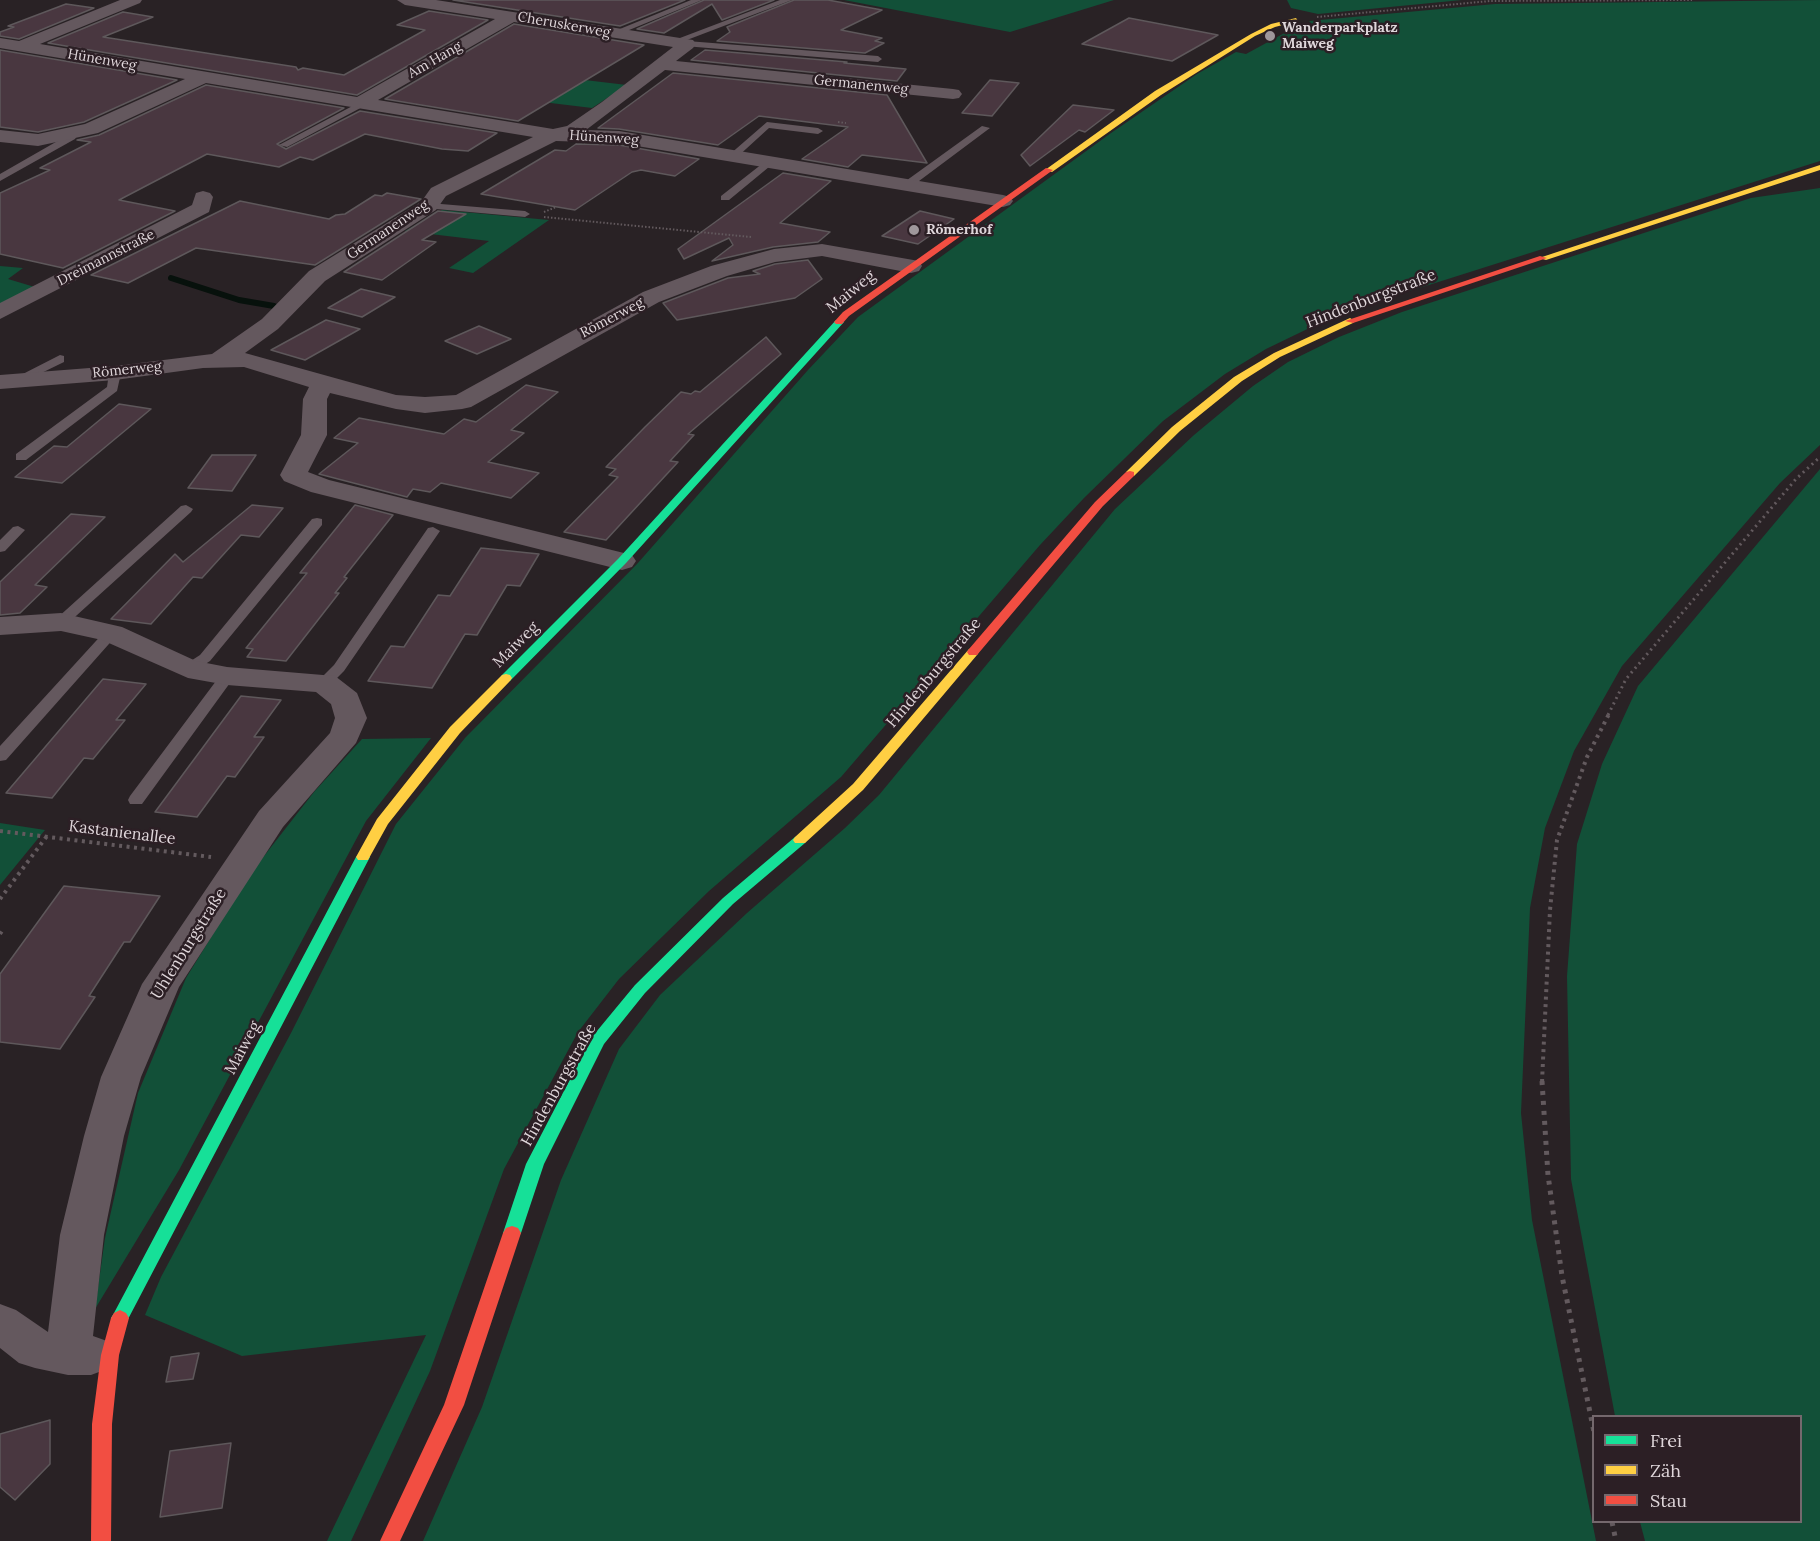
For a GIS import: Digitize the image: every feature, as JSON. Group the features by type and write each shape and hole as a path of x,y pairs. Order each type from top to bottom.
{"street":[{"path":"0,56 134,0"},
{"name":"Cheruskerweg","path":"405,0 434,2 680,43"},
{"name":"Am Hang","path":"364,105 512,16"},
{"name":"Maiweg","path":"101,1541 102,1424 89,1355 122,1309 382,822 455,730 622,561 846,314 1158,93 1219,54 1273,25 1296,20"},
{"name":"Hünenweg","path":"0,43 553,135 619,137 1003,201"},
{"name":"Germanenweg","path":"219,360 270,324 317,276 429,206 438,192 553,135 574,130 663,65 680,43"},
{"name":"Germanenweg","path":"663,65 953,94"},
{"path":"0,136 38,140 91,129 204,77"},
{"name":"Hindenburgstraße","path":"390,1541 454,1405 535,1164 598,1041 640,989 728,901 828,816 858,787 1099,504 1176,429 1238,379 1277,355 1339,325 1820,166"},
{"name":"Dreimannstraße","path":"0,312 202,208 202,197"},
{"name":"Römerweg","path":"7,379 116,373 219,360 246,360 323,384 396,402 425,405 462,402 572,339 661,292 719,271 774,256 835,248 911,266"},
{"path":"323,384 315,399 314,435 293,475 320,486 622,561"},
{"path":"0,626 61,622 111,633 188,669 227,676 324,683"},
{"name":"Uhlenburgstraße","path":"89,1355 82,1234 104,1136 121,1077 161,984 241,861 271,819 345,736 351,718 346,700 324,683"},
{"path":"0,1323 35,1349 89,1355"}],"lane":[{"path":"614,33 698,0"},
{"path":"680,43 788,0"},
{"path":"680,43 878,59"},
{"path":"298,144 364,105"},
{"path":"284,145 364,105"},
{"path":"732,157 767,125 818,131"},
{"path":"906,185 985,128"},
{"path":"0,178 72,137 74,133"},
{"path":"725,198 770,162"},
{"path":"429,206 525,214"},
{"path":"7,379 60,359"},
{"path":"21,457 113,388 116,373"},
{"path":"61,622 186,509"},
{"path":"188,669 205,658 317,522"},
{"path":"0,548 18,530"},
{"path":"324,683 339,669 433,531"},
{"path":"0,756 111,633"},
{"path":"136,800 227,676"}],"path":[{"path":"1296,20 1490,1 1692,0"},
{"path":"838,122 846,123"},
{"path":"525,214 758,238"},
{"path":"1592,1427 1562,1276 1548,1174 1541,1068 1550,910 1557,840 1587,757 1626,679 1796,479 1820,457"},
{"name":"Kastanienallee","path":"0,831 241,861"},
{"path":"0,899 47,836"},
{"path":"0,934 4,928"},
{"path":"1612,1523 1616,1541"}],"green space":[{"path":"844,0 1114,0 1010,32"},
{"path":"1287,0 1462,0 1318,14 1291,8"},
{"path":"1820,0 1820,161 1388,298 1326,320 1266,349 1225,374 1163,421 1084,498 1040,545 841,777 709,891 619,979 578,1032 504,1169 430,1371 351,1541 327,1541 426,1335 242,1356 145,1315 161,1277 291,1033 396,824 465,738 637,564 808,370 858,317 1111,133 1197,74 1236,52 1246,54 1290,30 1313,25 1309,21 1495,4"},
{"path":"534,74 627,85 592,108 501,97"},
{"path":"1820,188 1820,445 1780,483 1622,666 1574,751 1545,828 1530,908 1521,1113 1532,1220 1596,1541 423,1541 482,1407 561,1180 619,1049 660,995 747,913 845,828 879,795 1115,509 1194,435 1253,386 1288,362 1339,337 1402,312 1751,198"},
{"path":"442,210 549,220 473,273 449,268 489,241 405,231"},
{"path":"0,266 23,268 8,279 38,288 0,307"},
{"path":"1820,469 1820,1541 1645,1541 1640,1523 1802,1523 1802,1415 1615,1415 1571,1179 1567,976 1577,844 1602,764 1638,686"},
{"path":"431,738 366,821 179,1170 95,1309 105,1238 138,1093 186,978 250,874 314,792 362,739"},
{"path":"0,823 45,830 0,885"}],"building":[{"path":"453,0 685,0 620,26"},
{"path":"704,0 774,0 722,20 712,4 664,33 637,29"},
{"path":"794,0 828,0 882,10 841,30 882,38 875,41 884,43 865,53 717,41 730,32 727,27"},
{"path":"66,4 94,8 19,39 0,36 0,32 14,27 8,26"},
{"path":"429,11 488,20 357,95 48,43 123,12 153,17 103,37 296,67 298,70 303,68 344,75 425,30 397,25"},
{"path":"1129,18 1218,35 1172,61 1082,44"},
{"path":"514,24 644,45 518,121 385,99"},
{"path":"0,50 177,80 84,122 38,132 0,127"},
{"path":"705,50 906,69 897,81 691,60"},
{"path":"673,73 887,95 927,163 862,155 848,167 802,159 848,127 759,116 718,145 619,129 598,128"},
{"path":"990,80 1019,83 992,116 962,113"},
{"path":"206,85 344,108 277,144 286,149 360,111 497,133 468,151 442,149 365,134 313,160 300,157 279,167 207,154 119,200 175,211 63,268 0,254 0,193 50,170 40,168 91,142 77,140 99,135"},
{"path":"1073,105 1114,110 1085,132 1079,130 1030,166 1021,155"},
{"path":"576,144 619,145 699,159 675,176 641,170 632,172 575,210 481,194 555,150 566,151"},
{"path":"783,173 831,181 780,223 830,232 818,242 773,247 712,261 733,245 729,238 684,259 678,249"},
{"path":"387,193 421,199 315,265 196,248 128,283 91,275 240,201 329,219 345,214 375,195 382,196"},
{"path":"438,211 466,214 422,240 436,242 382,280 344,272"},
{"name":"Römerhof","path":"920,211 954,219 918,244 882,236"},
{"path":"808,260 822,279 795,298 677,320 663,303 728,278 760,274 753,271 775,264"},
{"path":"361,289 395,297 362,317 328,308"},
{"path":"326,320 360,329 305,360 271,350"},
{"path":"479,326 511,339 477,354 445,341"},
{"path":"766,337 781,354 688,434 694,435 670,461 678,462 606,540 564,532 618,477 609,475 616,469 606,467 681,392 691,394 695,391 700,392"},
{"path":"526,385 558,392 511,430 524,433 488,462 539,473 511,498 441,483 430,492 413,489 407,497 319,474 358,443 334,438 359,418 444,434 464,419 476,422"},
{"path":"119,404 151,409 62,483 15,477 54,446 67,447"},
{"path":"212,455 256,455 232,491 188,488"},
{"path":"252,505 283,508 259,537 241,535 202,578 193,577 151,624 111,619 175,554 183,562"},
{"path":"355,505 393,515 344,577 347,578 335,593 339,593 286,661 247,657 253,649 246,648 307,573 300,573"},
{"path":"71,514 105,517 35,585 47,587 20,613 0,615 0,582"},
{"path":"481,548 539,554 520,586 507,585 477,635 465,634 432,688 368,681 391,646 404,647 438,595 450,596"},
{"path":"103,679 146,684 116,720 125,720 93,759 84,758 52,798 6,793"},
{"path":"241,696 281,700 254,737 264,737 235,777 227,776 197,817 155,812"},
{"path":"64,886 160,896 130,942 124,942 89,996 95,997 60,1049 0,1042 0,974"},
{"path":"199,1353 193,1379 166,1382 171,1357"},
{"path":"50,1420 50,1464 15,1500 0,1487 0,1434"},
{"path":"231,1443 222,1508 160,1517 170,1451"}],"waterway":[{"path":"171,278 239,300 274,306"}],"traffic: fast":[{"path":"506,678 622,561 839,322"},
{"path":"512,1233 535,1164 598,1041 640,989 728,901 800,840"},
{"path":"120,1318 363,857"}],"traffic: slow":[{"path":"1049,170 1158,93 1253,35 1273,25 1296,20"},
{"path":"1543,258 1820,167"},
{"path":"1130,474 1176,429 1238,379 1277,355 1350,321"},
{"path":"800,840 858,787 973,652"},
{"path":"363,857 382,822 455,730 506,678"}],"traffic: jam":[{"path":"839,322 846,314 1049,170"},
{"path":"1350,321 1543,258"},
{"path":"973,652 1099,504 1130,474"},
{"path":"390,1541 454,1405 512,1233"},
{"path":"101,1541 102,1424 110,1355 120,1318"}],"place":[{"name":"Wanderparkplatz Maiweg","path":"1270,36"},
{"name":"Römerhof","path":"914,230"}]}
